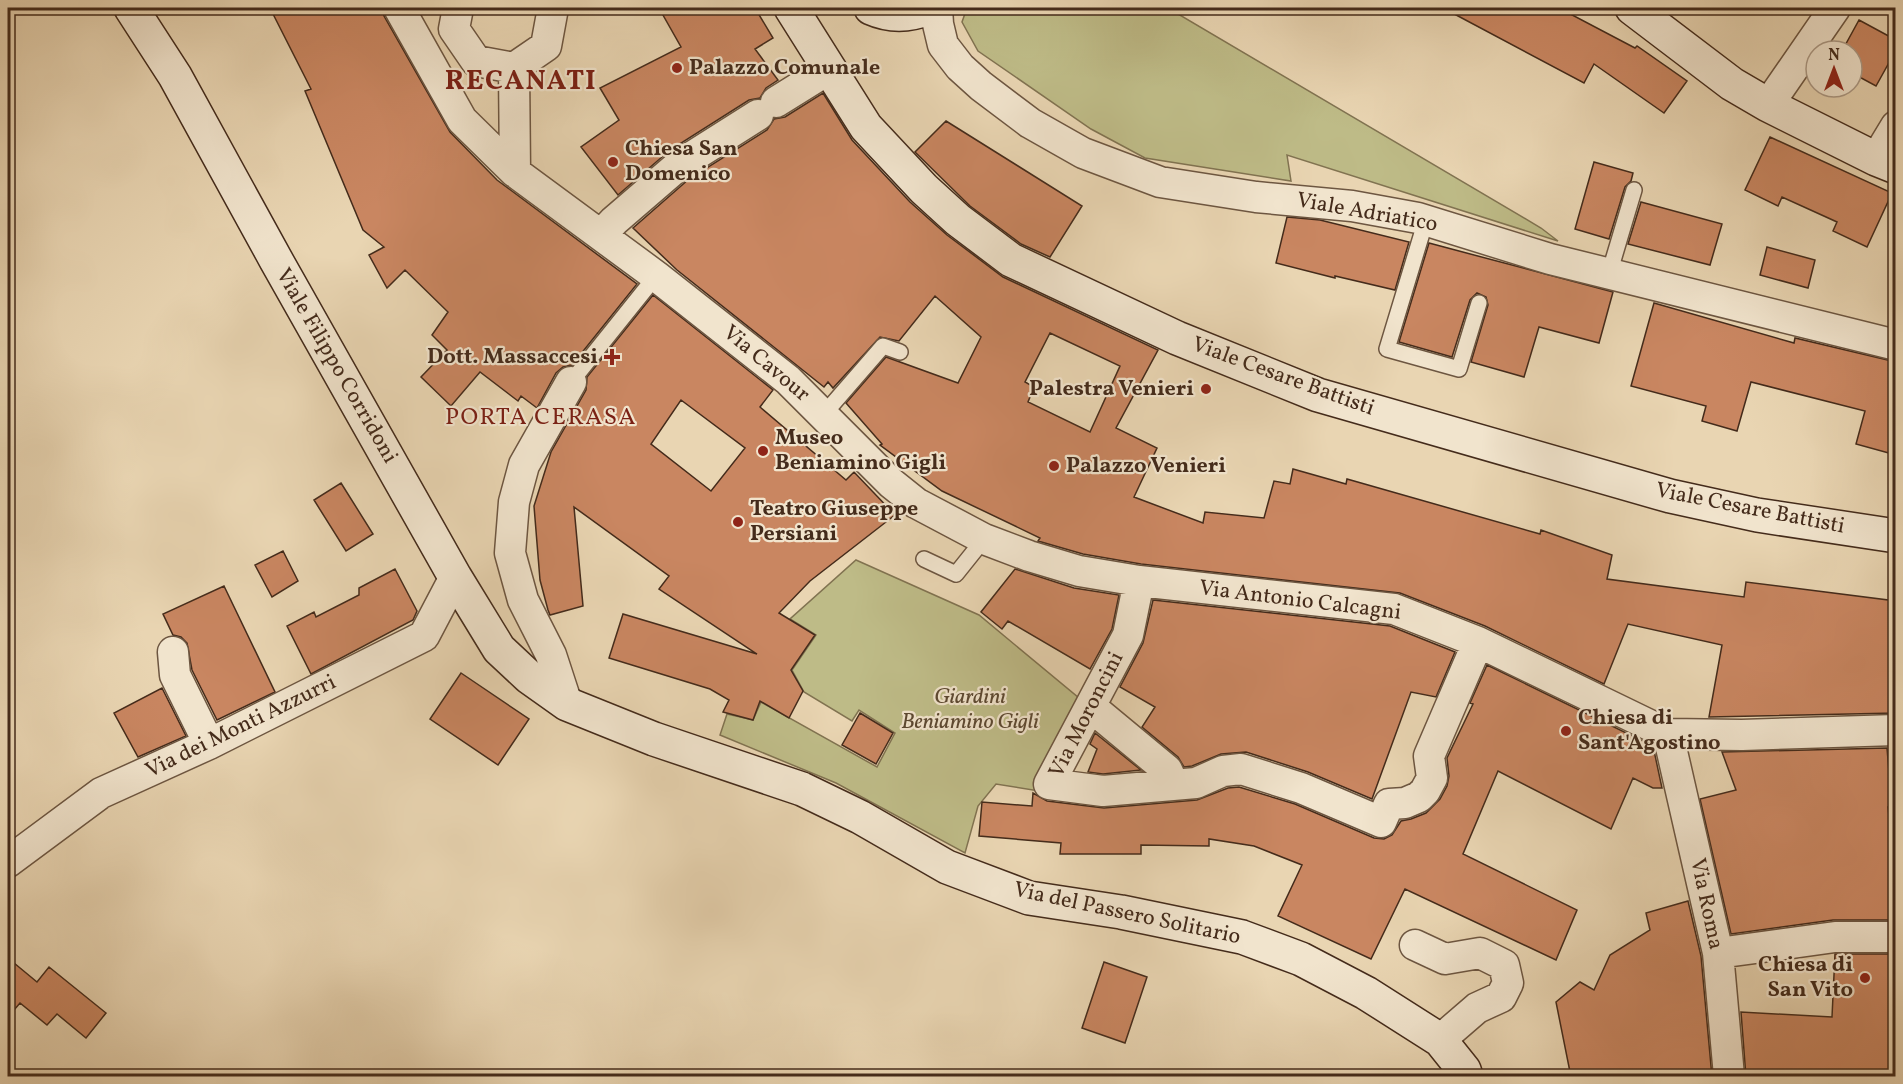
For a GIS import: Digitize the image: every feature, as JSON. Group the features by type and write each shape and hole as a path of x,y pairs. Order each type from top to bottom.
{"main road":[{"name":"Viale Filippo Corridoni","path":"131,8 175,75 276,260 455,577 500,649 529,677 567,704"},
{"name":"Viale Cesare Battisti","path":"791,8 866,127 924,189 1011,260 1177,338 1318,395 1659,493 1756,515 1896,536"},
{"path":"871,8 881,13 899,14 928,8"},
{"path":"1632,8 1732,84 1768,105 1886,163"},
{"name":"Via del Passero Solitario","path":"567,704 654,739 802,789 860,818 946,867 1029,898 1121,912 1242,937 1301,959 1366,993 1440,1040 1464,1070 1466,1077"}],"street":[{"name":"Via Cavour","path":"399,8 462,120 515,172 656,276 788,380 891,483 915,503 984,539"},
{"path":"458,8 454,29 476,61 514,68 546,46 553,8"},
{"name":"Viale Adriatico","path":"937,8 943,45 960,67 981,86 1030,123 1083,153 1160,182 1256,197 1352,206 1426,220 1550,259 1896,345"},
{"path":"1768,105 1835,8"},
{"path":"514,68 515,172"},
{"path":"601,235 614,220 679,165 829,69"},
{"path":"1886,163 1896,126"},
{"path":"567,704 551,655 523,600 510,553 514,502 524,465 572,382"},
{"name":"Via Antonio Calcagni","path":"984,539 1079,571 1138,581 1394,609 1478,642 1668,734"},
{"name":"Via dei Monti Azzurri","path":"8,862 101,794 209,744 424,636 455,577"},
{"name":"Via Moroncini","path":"1138,581 1128,635 1049,784 1102,791 1196,783 1223,771 1241,769 1301,788 1381,822 1389,804 1405,803 1419,797 1425,791 1432,778 1429,756 1478,642"},
{"path":"173,652 175,675 209,744"},
{"path":"1091,707 1167,770 1174,785"},
{"path":"1668,734 1742,735 1896,730"},
{"name":"Via Roma","path":"1668,734 1718,953 1729,1077"},
{"path":"1718,953 1835,937 1896,938"},
{"path":"1415,945 1445,959 1480,952 1504,965 1508,983 1501,997 1477,1008 1440,1040"}],"lane":[{"path":"1610,274 1634,190"},
{"path":"1426,220 1387,349 1460,369 1479,303"},
{"path":"572,382 656,276"},
{"path":"824,414 883,346 900,352"},
{"path":"924,559 956,574 984,539"}],"green space":[{"path":"967,8 1168,8 1541,228 1558,241 1287,155 1291,181 1145,158 1091,129 978,51 962,22"},
{"name":"Giardini Beniamino Gigli","path":"856,560 979,615 1085,703 1039,791 996,784 978,806 965,853 836,783 720,735 727,714 753,720 761,702 877,767 895,733 859,710 852,721 804,692 792,670 816,635 790,619"}],"building":[{"path":"270,8 382,8 384,16 450,132 497,180 637,284 572,365 563,367 556,373 537,408 521,396 518,401 480,372 451,406 421,377 447,350 432,335 448,312 405,270 387,288 369,255 384,247 363,230 305,91 311,89"},
{"path":"659,8 755,8 773,38 755,49 778,80 766,88 760,98 749,100 670,150 618,195 581,147 619,120 600,88 681,47"},
{"path":"1443,8 1559,8 1635,48 1637,46 1687,81 1664,113 1594,64 1584,83"},
{"path":"1859,20 1896,40 1896,50 1876,86 1864,80 1864,39 1849,39"},
{"path":"823,93 852,140 910,202 947,235 1003,277 1158,350 1116,428 1157,448 1134,497 1203,523 1205,512 1264,518 1274,481 1290,484 1293,469 1346,484 1347,479 1540,534 1541,530 1612,555 1607,579 1744,597 1746,582 1896,601 1896,713 1709,717 1722,645 1628,624 1604,684 1485,626 1400,593 1141,564 1083,554 1038,541 1040,538 942,491 880,445 882,444 846,403 886,357 958,383 981,337 935,296 899,341 880,337 833,388 828,382 824,387 677,270 633,228 689,179 767,130 774,119 785,117","holes":["1050,333 1120,366 1090,432 1028,402 1034,387 1025,382"]},
{"path":"946,121 1082,206 1050,257 1021,244 970,206 915,152"},
{"path":"1770,137 1892,193 1867,247 1833,231 1837,222 1782,197 1778,206 1745,190"},
{"path":"1594,162 1633,173 1631,181 1625,187 1609,239 1575,229"},
{"path":"1641,202 1722,224 1710,265 1628,244"},
{"path":"1287,217 1320,220 1409,242 1395,290 1276,263"},
{"path":"1429,243 1613,292 1599,343 1539,327 1524,377 1471,362 1488,305 1486,297 1477,293 1470,300 1452,357 1399,342"},
{"path":"1767,247 1815,260 1808,288 1760,275"},
{"path":"653,295 773,390 760,407 846,480 854,472 895,515 810,581 779,613 815,635 791,670 803,691 789,718 760,701 753,720 723,712 729,700 710,689 609,658 623,614 757,654 659,589 669,576 574,507 583,606 550,615 540,580 534,506 551,452 586,390 587,377","holes":["681,400 745,448 711,491 651,444"]},
{"path":"1654,303 1794,343 1795,338 1896,362 1896,455 1856,444 1865,411 1751,382 1737,431 1702,421 1706,406 1631,386"},
{"path":"341,483 373,534 346,551 314,500"},
{"path":"283,551 298,581 272,597 255,565"},
{"path":"395,569 417,611 413,620 311,674 287,626 314,612 316,617 359,595 359,588"},
{"path":"1015,569 1074,588 1119,595 1112,629 1090,669 1008,621 1002,629 981,612"},
{"path":"224,586 275,692 217,720 192,670 187,643 181,637 173,635 163,614"},
{"path":"1153,600 1390,626 1455,652 1436,697 1411,692 1372,799 1308,772 1246,752 1221,754 1184,767 1178,757 1142,727 1155,707 1120,687 1143,643"},
{"path":"1487,665 1653,746 1662,788 1653,788 1633,778 1611,829 1498,771 1463,854 1577,910 1556,960 1405,889 1371,959 1278,916 1302,865 1254,846 1209,839 1209,846 1141,845 1141,854 1060,854 1061,843 979,836 982,802 1032,806 1033,793 1047,801 1104,808 1197,800 1228,788 1239,787 1295,804 1374,838 1384,839 1392,835 1401,821 1426,813 1440,799 1449,776 1447,758 1473,704 1470,703"},
{"path":"461,673 529,719 498,765 430,719"},
{"path":"162,688 186,736 138,757 114,713"},
{"path":"860,713 893,733 876,764 842,745"},
{"path":"1095,733 1141,770 1103,774 1088,772 1097,749 1090,744"},
{"path":"1887,748 1892,807 1888,807 1896,881 1896,920 1833,920 1731,934 1700,799 1736,790 1722,752"},
{"path":"1688,901 1701,956 1712,1077 1571,1077 1556,1002 1580,982 1594,990 1610,955 1650,930 1646,913"},
{"path":"1835,954 1896,954 1896,1071 1875,1072 1875,1077 1746,1077 1741,1012 1832,1017"},
{"path":"8,958 37,982 49,967 106,1013 86,1038 57,1014 47,1025 20,1003 8,1017"},
{"path":"1104,962 1147,977 1125,1043 1082,1028"}],"place":[{"name":"Palazzo Comunale","path":"677,68"},
{"name":"Chiesa San Domenico","path":"613,162"},
{"name":"Dott. Massaccesi","path":"612,357"},
{"name":"Palestra Venieri","path":"1206,389"},
{"name":"Museo Beniamino Gigli","path":"763,451"},
{"name":"Palazzo Venieri","path":"1054,466"},
{"name":"Teatro Giuseppe Persiani","path":"738,522"},
{"name":"Chiesa di Sant'Agostino","path":"1566,731"},
{"name":"Chiesa di San Vito","path":"1865,978"}],"district":[{"name":"RECANATI","path":"521,81"},
{"name":"PORTA CERASA","path":"541,418"}]}
